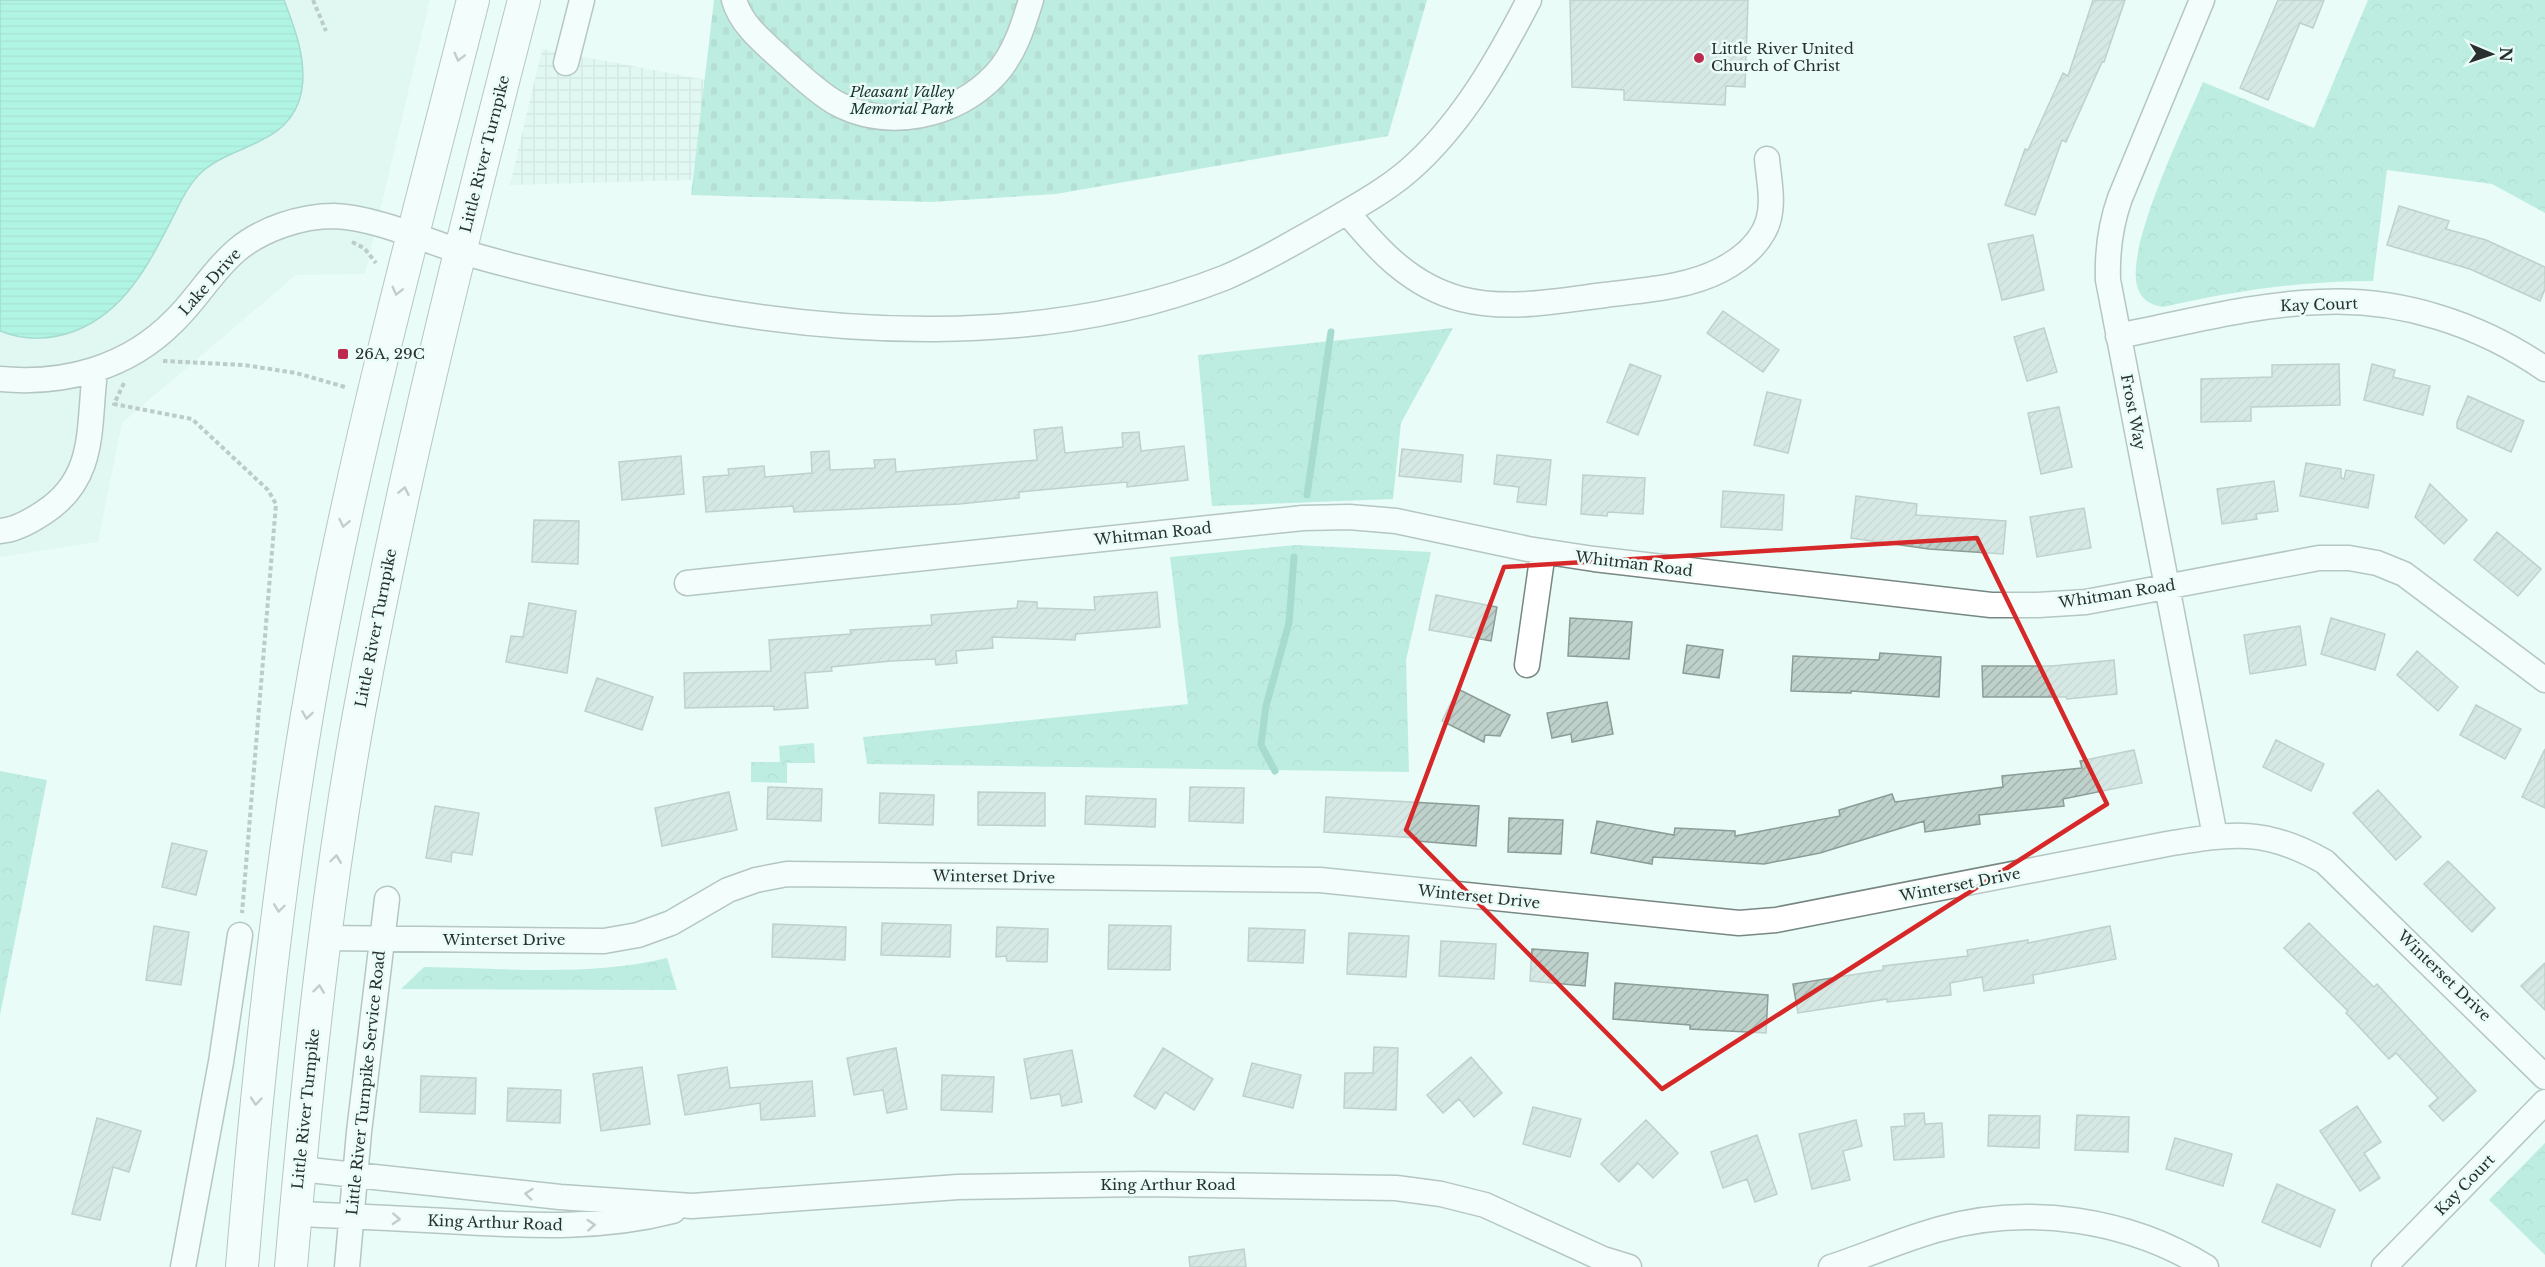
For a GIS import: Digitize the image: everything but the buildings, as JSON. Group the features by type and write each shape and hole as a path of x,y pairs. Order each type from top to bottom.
{"main road":[{"path":"242,1267 258,1079 272,961 310,699 356,466 411,234 423,197 473,0"},
{"name":"Little River Turnpike","path":"291,1267 325,938 355,737 410,462 524,0"}],"street":[{"path":"566,63 582,0"},
{"path":"734,0 746,24 755,35 811,86 836,103 860,113 906,118 933,113 957,103 978,90 997,73 1012,51 1031,0"},
{"name":"Lake Drive","path":"0,379 27,382 65,378 95,372 126,358 173,324 238,249 261,234 301,221 336,216 383,225 461,252 644,296 738,314 861,327 971,328 1032,323 1096,313 1176,294 1227,277 1285,248 1347,212 1413,167 1434,146 1466,107 1509,38 1529,0"},
{"name":"Frost Way","path":"2202,0 2112,220 2107,249 2108,280 2118,336 2215,836"},
{"path":"1347,212 1375,246 1400,269 1427,286 1460,299 1487,304 1545,303 1660,288 1692,281 1735,262 1751,249 1769,221 1771,201 1767,159"},
{"name":"Kay Court","path":"2118,336 2273,306 2322,302 2364,303 2409,309 2450,321 2493,338 2545,369"},
{"path":"0,531 33,520 56,505 72,488 83,466 89,443 95,372"},
{"name":"Whitman Road","path":"687,583 1303,518 1349,517 1396,521 1543,552 1991,605 2086,602 2319,558 2349,558 2377,564 2416,581 2545,680"},
{"path":"1527,666 1543,552"},
{"name":"Winterset Drive","path":"325,938 604,941 638,935 671,923 728,890 756,879 787,874 1320,880 1739,923 1776,920 2215,836 2244,834 2274,839 2300,848 2325,862 2545,1077"},
{"name":"Little River Turnpike Service Road","path":"347,1267 355,1175 387,898"},
{"path":"183,1267 221,1062 240,935"},
{"name":"Kay Court","path":"2384,1267 2545,1102"},
{"name":"King Arthur Road","path":"300,1169 560,1197 692,1206 958,1187 1144,1184 1396,1188 1442,1194 1485,1205 1603,1259 1629,1267"},
{"name":"King Arthur Road","path":"296,1214 584,1226 638,1220 692,1206"},
{"path":"1831,1267 1942,1228 1986,1219 2024,1216 2068,1219 2113,1227 2151,1240 2206,1267"}],"path":[{"path":"313,0 326,31"},
{"path":"351,242 364,248 376,263"},
{"path":"170,352 159,360 244,365 296,373 345,387"},
{"path":"125,381 114,404 192,419 268,490 276,504 240,935"}],"highlighted area":[{"path":"1977,538 2107,804 1662,1089 1406,830 1504,567"}],"shaded area":[{"path":"0,0 430,0 365,274 296,275 122,423 98,542 0,557"},
{"path":"0,0 284,0 300,50 302,88 292,116 270,136 215,162 203,171 189,187 145,268 122,298 93,322 75,331 57,336 28,338 0,331"},
{"path":"542,49 711,81 691,180 510,185"}],"green space":[{"name":"Pleasant Valley Memorial Park","path":"714,0 1427,0 1388,136 1056,194 931,202 691,195"},
{"path":"2368,0 2545,0 2545,213 2492,184 2387,170 2373,281 2267,288 2163,307 2148,301 2138,289 2136,271 2139,246 2158,186 2203,82 2314,128"},
{"path":"1453,328 1401,423 1393,499 1212,506 1198,355"},
{"path":"1296,545 1431,552 1406,660 1409,772 867,764 863,737 1188,704 1170,557"},
{"path":"814,743 815,763 787,763 787,783 751,782 751,762 780,762 779,746"},
{"path":"0,771 47,780 0,1015"},
{"path":"667,958 677,990 401,989 424,967 516,970 607,968"},
{"path":"2545,1143 2545,1255 2489,1200"}],"waterway":[{"path":"1307,495 1331,332"},
{"path":"1275,771 1261,745 1266,706 1289,623 1294,557"}],"place":[{"name":"Little River United Church of Christ","path":"1699,58"},
{"name":"26A, 29C","path":"343,354"}]}
